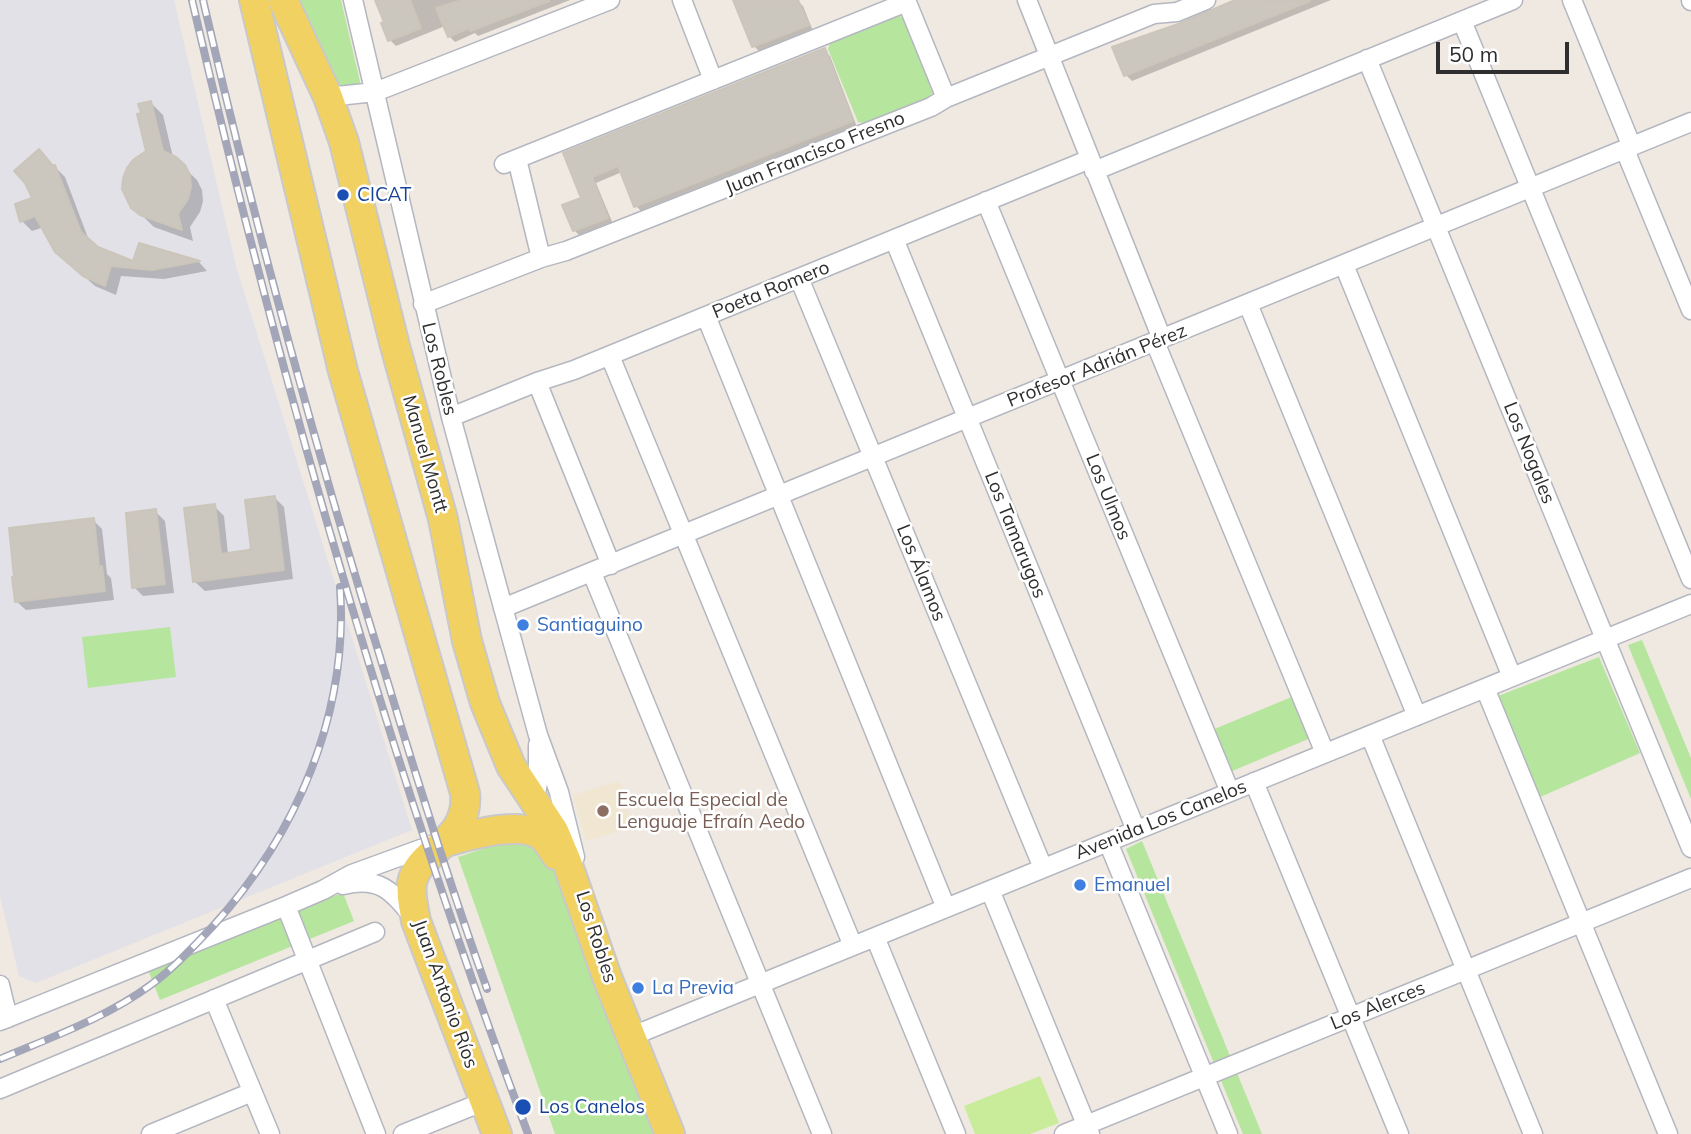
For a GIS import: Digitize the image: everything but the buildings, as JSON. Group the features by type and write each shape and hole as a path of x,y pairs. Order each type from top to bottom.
{"main road":[{"path":"254,0 343,371 465,793 462,819 456,831 438,849"},
{"name":"Manuel Montt","path":"283,0 328,97 350,162 398,355 443,519 475,672 502,747 554,831 581,901"},
{"path":"438,849 503,830 522,819 534,802"},
{"path":"503,830 528,831 543,837 581,901"},
{"name":"Juan Antonio Ríos","path":"438,849 417,869 412,883 416,922 497,1134"},
{"name":"Los Robles","path":"581,901 630,1037 670,1134"}],"street":[{"name":"Los Robles","path":"353,0 451,417 538,735 559,792 573,842 581,901"},
{"path":"328,97 375,92 610,0"},
{"path":"682,0 713,80"},
{"path":"1027,0 1159,341 1325,753"},
{"name":"Juan Francisco Fresno","path":"423,304 541,258 566,251 918,112 1049,57 1151,7 1177,12 1206,0"},
{"name":"Poeta Romero","path":"451,417 610,356 986,201 1092,165 1513,0"},
{"path":"1572,0 1691,310"},
{"path":"541,258 510,161 907,1 946,98"},
{"path":"1462,21 1691,579"},
{"name":"Los Nogales","path":"1367,59 1691,848"},
{"name":"Profesor Adrián Pérez","path":"503,608 1691,122"},
{"name":"Los Ulmos","path":"986,201 1230,792"},
{"name":"Los Tamarugos","path":"894,239 1136,830"},
{"path":"1344,265 1512,677"},
{"name":"Los Álamos","path":"799,278 1043,868"},
{"path":"1248,304 1417,716"},
{"path":"706,316 946,908"},
{"path":"610,356 853,946"},
{"path":"537,382 611,565"},
{"path":"592,573 822,1134"},
{"name":"Avenida Los Canelos","path":"630,1037 1691,604"},
{"path":"1485,688 1668,1134"},
{"name":"Los Robles","path":"534,802 538,783 538,735"},
{"path":"1370,735 1533,1134"},
{"path":"1254,782 1399,1134"},
{"path":"1108,842 1228,1134"},
{"path":"0,985 4,1020 286,906 352,874 427,846 438,849"},
{"name":"Los Alerces","path":"1064,1134 1088,1130 1204,1077 1691,878"},
{"path":"323,890 365,881 378,884 395,895 416,922"},
{"path":"990,890 1088,1130"},
{"path":"286,906 376,1134"},
{"path":"0,1088 375,932"},
{"path":"875,937 956,1134"},
{"path":"214,999 270,1134"},
{"path":"151,1134 252,1092"},
{"path":"403,1134 485,1101"}],"shaded area":[{"path":"0,0 174,0 236,266 412,830 36,983 19,976 0,896"},
{"name":"Escuela Especial de Lenguaje Efraín Aedo","path":"620,781 633,827 586,841 573,795"}],"green space":[{"path":"293,0 341,0 361,86 338,86"},
{"path":"889,16 900,16 908,22 934,92 926,99 864,123 858,122 828,49 832,38"},
{"path":"170,627 176,677 88,688 82,637"},
{"path":"1642,640 1691,758 1691,799 1628,645"},
{"path":"1599,657 1640,753 1538,798 1498,696"},
{"path":"1294,696 1313,737 1230,772 1212,730"},
{"path":"538,839 552,852 663,1134 555,1134 458,857 503,842"},
{"path":"1142,841 1262,1134 1243,1134 1126,849"},
{"path":"343,893 354,921 160,1000 148,970"},
{"path":"1040,1076 1059,1123 1030,1134 975,1134 964,1106"}],"railway":[{"path":"192,0 263,287 342,573 430,855 528,1134"},
{"path":"203,0 266,258 337,514 423,798 487,989"},
{"path":"0,1059 97,1017 152,984 191,949 243,890 270,852 292,812 326,725 336,680 341,634 340,587"}],"place":[{"name":"CICAT","path":"343,195"},
{"name":"Santiaguino","path":"523,625"},
{"name":"Escuela Especial de Lenguaje Efraín Aedo","path":"603,811"},
{"name":"Emanuel","path":"1080,885"},
{"name":"La Previa","path":"638,988"},
{"name":"Los Canelos","path":"523,1107"}]}
